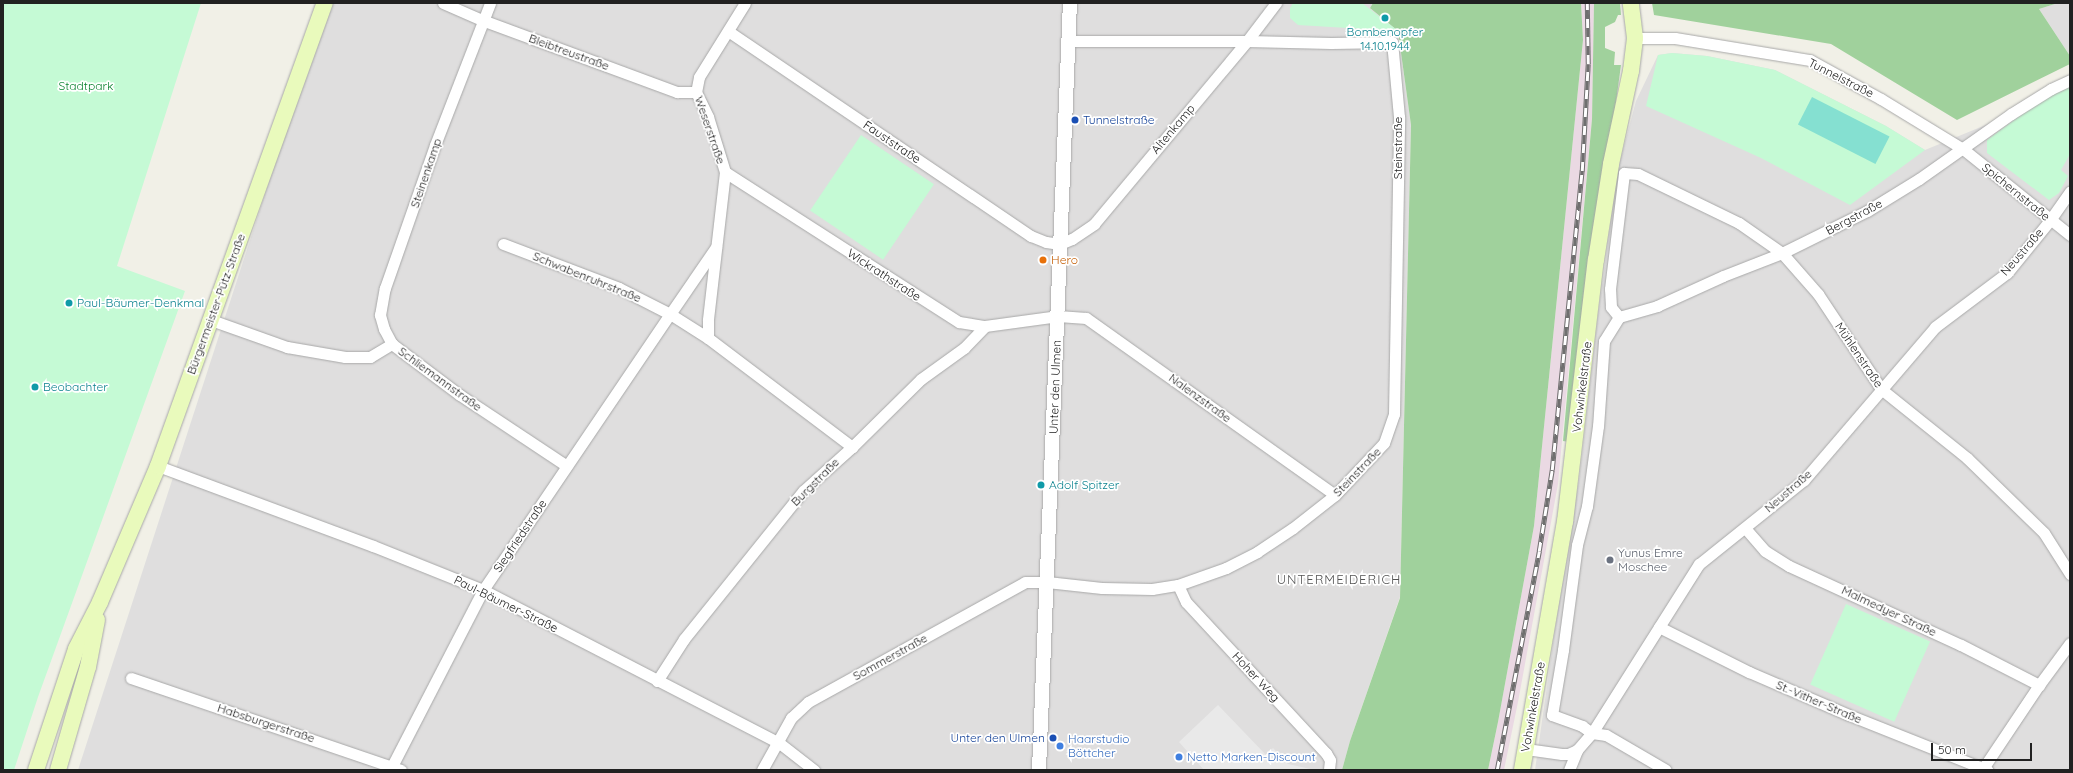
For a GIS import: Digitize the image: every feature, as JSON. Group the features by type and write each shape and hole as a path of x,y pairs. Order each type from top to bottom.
{"main road":[{"name":"Bürgermeister-Pütz-Straße","path":"36,770 76,649 100,602 158,466 325,3"},
{"name":"Vohwinkelstraße","path":"1522,770 1565,522 1596,260 1611,164 1631,70 1635,38 1631,3"},
{"name":"Bürgermeister-Pütz-Straße","path":"58,770 88,667 100,602"}],"street":[{"name":"Bleibtreustraße","path":"443,3 482,20 677,92 696,92"},
{"name":"Steinenkamp","path":"392,344 380,316 385,288 435,145 482,20 490,3"},
{"name":"Weserstraße","path":"708,338 708,320 718,245 725,172 708,117 696,92 699,78 745,3"},
{"name":"Unter den Ulmen","path":"1039,770 1070,3"},
{"name":"Altenkamp","path":"1060,244 1094,224 1247,41 1276,3"},
{"name":"Fauststraße","path":"728,31 1032,236 1046,242 1060,244"},
{"name":"Tunnelstraße","path":"1635,38 1675,38 1810,60 1881,99 1963,149"},
{"path":"1069,41 1247,41"},
{"name":"Steinstraße","path":"1047,582 1102,588 1152,589 1178,585 1226,568 1257,552 1293,528 1335,495 1384,443 1394,414 1399,118 1392,42 1331,44 1247,41"},
{"name":"Bergstraße","path":"1619,317 1657,306 1723,276 1782,253 1867,211 1919,179 2012,114 2051,89 2070,80"},
{"name":"Spichernstraße","path":"1963,149 2070,235"},
{"name":"Wickrathstraße","path":"725,172 959,322 984,326 1058,316"},
{"name":"Mühlenstraße","path":"1619,317 1611,307 1610,289 1624,173 1638,174 1739,223 1782,253 1818,294 1881,389 1967,458 2044,533 2070,574"},
{"name":"Neustraße","path":"1577,750 1592,733 1699,564 1804,480 1935,327 2007,273 2050,220 2070,191"},
{"name":"Schwabenruhrstraße","path":"503,244 620,288 670,314"},
{"name":"Weserstraße","path":"670,314 718,245"},
{"path":"670,314 708,338 852,447"},
{"name":"Siegfriedstraße","path":"394,769 483,590 670,314"},
{"name":"Nalenzstraße","path":"1058,316 1086,318 1335,495"},
{"path":"1619,317 1604,341 1598,426 1587,506 1577,545 1563,650 1552,715 1582,726 1592,733 1606,735 1666,770"},
{"name":"Schliemannstraße","path":"211,320 287,347 345,357 370,357 392,344 460,395 566,466"},
{"name":"Burgstraße","path":"657,681 684,639 803,491 852,447 920,379 964,348 984,326"},
{"name":"Paul-Bäumer-Straße","path":"158,466 373,546 483,590 778,742 814,770"},
{"name":"Malmedyer Straße","path":"1745,528 1765,551 1789,566 1961,645 2039,685"},
{"name":"Sommerstraße","path":"762,770 791,718 808,702 1025,582 1047,582"},
{"name":"Hoher Weg","path":"1178,585 1186,602 1326,753 1330,760 1329,770"},
{"name":"St.-Vither-Straße","path":"1659,627 1749,672 1849,715 1984,769"},
{"path":"1984,769 2039,685 2070,643"},
{"name":"Habsburgerstraße","path":"131,678 394,769"},
{"path":"1526,749 1562,754 1568,754 1577,750"},
{"path":"1569,770 1577,750"}],"shaded area":[{"path":"327,3 1373,3 1370,8 1398,31 1411,125 1400,597 1350,741 1342,770 78,770"},
{"path":"1581,3 1594,3 1592,119 1558,484 1504,770 1488,770 1534,526 1583,40"},
{"path":"2058,3 2070,3 2070,56 2039,9"},
{"path":"1672,53 1707,56 1775,70 1886,126 1925,150 2070,90 2070,770 1535,770 1564,567 1579,481 1598,316 1617,172 1636,101 1658,55"},
{"path":"1812,97 1890,136 1875,164 1798,125"},
{"path":"1218,705 1266,755 1273,748 1288,764 1315,770 1204,770 1179,742"}],"green space":[{"name":"Stadtpark","path":"3,3 201,3 117,266 185,291 38,697 14,770 3,770"},
{"path":"1293,3 1362,3 1398,31 1298,25 1290,18 1290,8"},
{"path":"1373,3 1581,3 1583,40 1534,526 1488,770 1342,770 1350,741 1400,598 1411,125 1398,31 1370,8"},
{"path":"1594,3 1620,3 1621,15 1618,15 1615,22 1605,27 1605,48 1615,52 1614,65 1621,65 1570,442 1563,441 1592,119"},
{"path":"1652,3 2058,3 2039,9 2070,56 2070,64 1957,120 1831,44 1654,15"},
{"path":"1672,53 1707,56 1775,70 1886,126 1925,150 1850,205 1761,158 1646,106 1658,55"},
{"path":"2070,84 2070,154 2061,170 2068,176 2059,193 2049,200 1987,153 1987,140 2055,90"},
{"path":"861,135 934,184 883,260 810,210"},
{"path":"1846,604 1930,641 1894,722 1810,684"}],"railway":[{"path":"1497,770 1539,551 1552,470 1582,171 1588,64 1587,3"}],"place":[{"name":"Bombenopfer 14.10.1944","path":"1385,18"},
{"name":"Tunnelstraße","path":"1075,120"},
{"name":"Hero","path":"1043,260"},
{"name":"Paul-Bäumer-Denkmal","path":"69,303"},
{"name":"Beobachter","path":"35,387"},
{"name":"Adolf Spitzer","path":"1041,485"},
{"name":"Yunus Emre Moschee","path":"1610,560"},
{"name":"Unter den Ulmen","path":"1053,738"},
{"name":"Haarstudio Böttcher","path":"1060,746"},
{"name":"Netto Marken-Discount","path":"1179,757"}],"district":[{"name":"UNTERMEIDERICH","path":"1339,579"}]}
